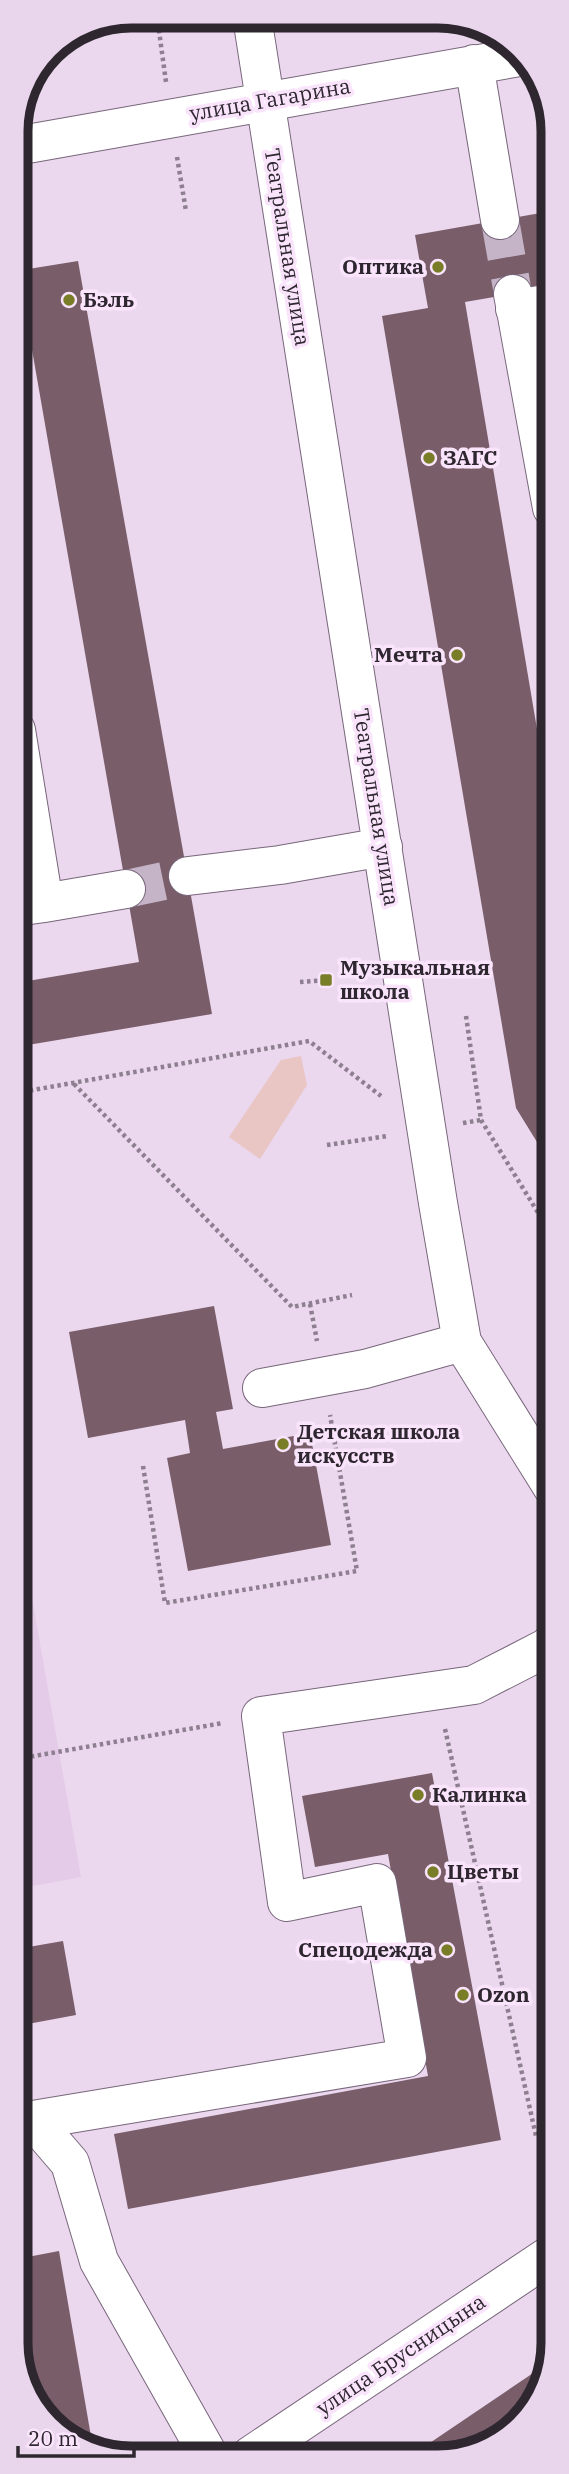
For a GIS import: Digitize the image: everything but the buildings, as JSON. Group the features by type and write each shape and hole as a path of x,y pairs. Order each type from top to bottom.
{"street":[{"name":"Театральная улица","path":"253,28 462,1342 541,1469"},
{"name":"улица Гагарина","path":"28,144 511,58"},
{"path":"474,64 500,220"},
{"path":"541,302 514,301 541,448"},
{"path":"188,876 280,865 383,847"},
{"path":"28,880 30,905 126,889"},
{"path":"262,1388 365,1369 462,1342"},
{"path":"28,2126 407,2058 377,1882 287,1902 261,1716 474,1685 541,1651"},
{"path":"28,2129 70,2164 99,2261 203,2446"},
{"name":"улица Брусницына","path":"265,2446 541,2261"}],"path":[{"path":"300,982 326,980"},
{"path":"466,1016 481,1120 541,1218"},
{"path":"28,1091 309,1041 427,1130"},
{"path":"73,1083 292,1307 352,1295"},
{"path":"327,1145 427,1130"},
{"path":"142,1466 165,1602 357,1571 310,1304"},
{"path":"436,1690 536,2136"},
{"path":"28,1757 261,1716"}],"shaded area":[{"path":"301,1056 307,1085 260,1159 229,1137 281,1060"},
{"path":"28,1575 81,1877 28,1887"}],"tunnel":[{"path":"500,220 513,294"},
{"path":"126,889 188,876"}],"place":[{"name":"Оптика","path":"438,267"},
{"name":"Бэль","path":"69,300"},
{"name":"ЗАГС","path":"429,458"},
{"name":"Мечта","path":"457,655"},
{"name":"Музыкальная школа","path":"326,980"},
{"name":"Детская школа искусств","path":"283,1444"},
{"name":"Калинка","path":"418,1795"},
{"name":"Цветы","path":"433,1872"},
{"name":"Спецодежда","path":"447,1950"},
{"name":"Ozon","path":"463,1995"}]}
